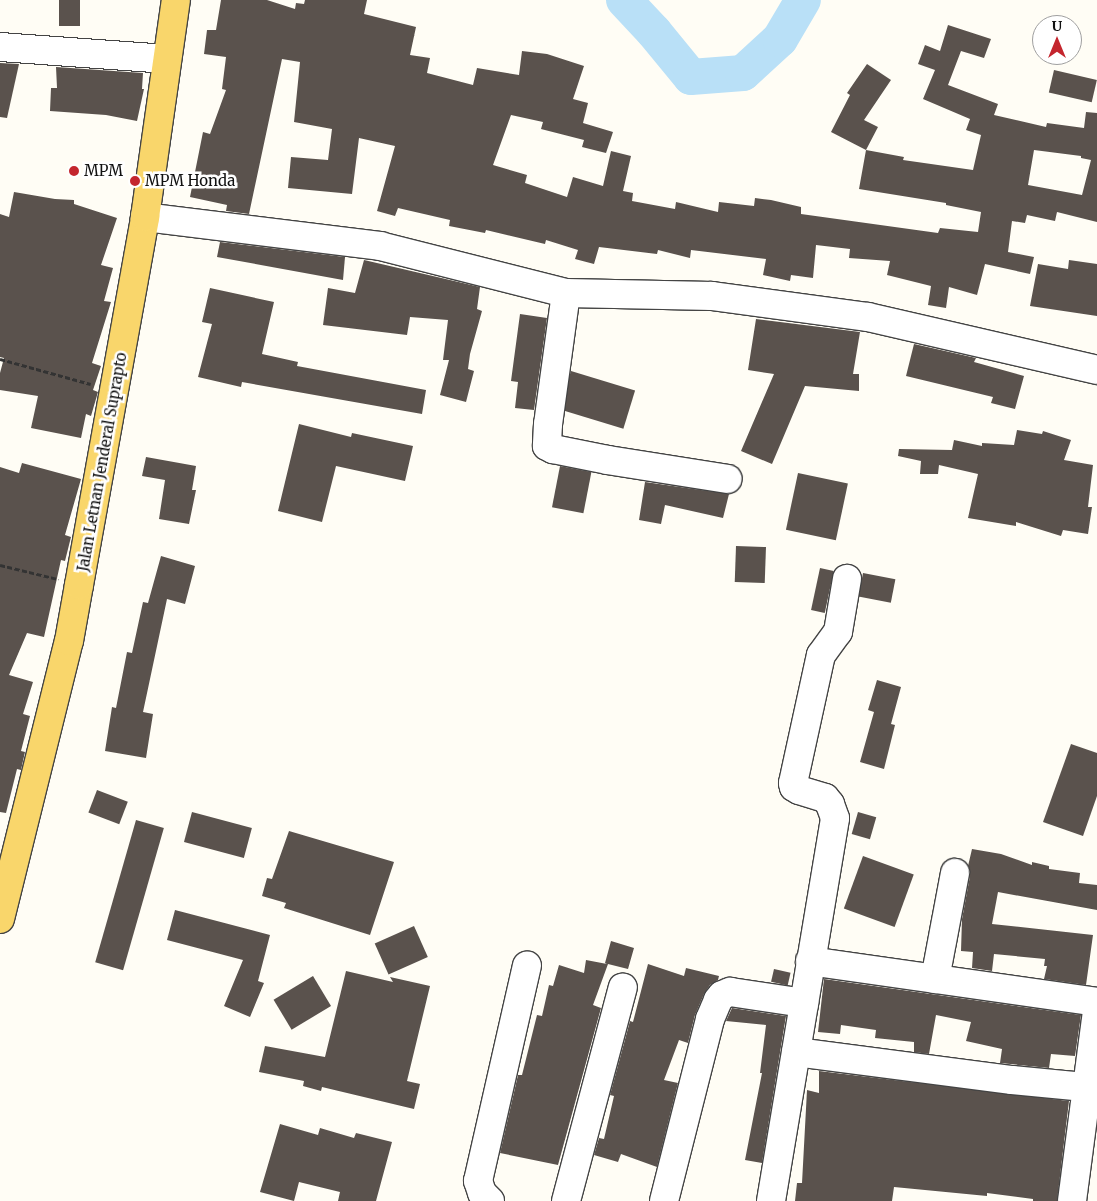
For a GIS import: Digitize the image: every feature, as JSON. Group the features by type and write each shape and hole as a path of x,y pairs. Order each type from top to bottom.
{"main road":[{"name":"Jalan Letnan Jenderal Suprapto","path":"0,919 69,641 145,217 176,0"}],"street":[{"path":"0,48 167,59"},
{"path":"145,217 380,246 566,293 712,296 868,317 1097,370"},
{"path":"566,293 548,424 547,446 553,449 608,460 728,480"},
{"path":"771,1201 835,818 830,804 825,798 800,790 794,787 793,783 822,655 838,632 847,579"},
{"path":"935,979 955,873"},
{"path":"810,961 1097,1002"},
{"path":"490,1201 482,1193 478,1181 527,965"},
{"path":"566,1201 623,987"},
{"path":"664,1201 710,1019 718,1000 722,995 730,992 804,1003"},
{"path":"1072,1201 1085,1088 1097,1011"},
{"path":"796,1052 1085,1088"}],"path":[{"path":"0,359 115,391"},
{"path":"0,565 79,585"}],"building":[{"path":"59,0 80,0 80,26 59,26"},
{"path":"221,0 267,0 295,9 296,3 304,4 305,0 367,0 364,14 416,27 410,55 430,58 427,73 473,85 477,68 519,75 522,51 547,54 584,66 573,99 588,103 583,123 613,132 606,153 582,147 584,140 541,129 543,122 511,115 493,165 527,175 525,183 567,197 573,177 603,186 611,151 631,156 623,191 633,193 632,201 675,209 676,202 718,212 719,202 754,206 755,198 801,207 801,214 938,233 940,228 978,232 981,212 946,205 946,203 859,189 866,150 904,157 903,160 973,170 981,135 966,130 970,119 923,99 935,70 918,64 925,45 940,51 948,25 991,39 984,58 961,51 948,85 998,104 994,115 1046,127 1047,123 1084,128 1086,112 1097,113 1097,222 1057,212 1055,221 1027,215 1025,223 1012,221 1008,252 1034,257 1030,274 985,264 977,295 949,287 946,308 928,305 931,286 887,275 890,261 849,258 850,249 816,245 813,278 791,275 790,281 763,275 766,259 691,250 690,258 658,250 657,254 599,247 594,264 575,259 578,250 546,240 545,244 486,230 485,233 449,226 450,220 398,208 395,216 377,211 395,146 359,138 352,194 288,188 291,157 328,160 332,129 294,122 300,62 282,59 249,214 226,211 227,205 190,197 203,132 210,134 226,90 222,89 226,57 204,54 207,30 216,30","holes":["1034,150 1081,156 1081,158 1091,160 1082,195 1028,185"]},
{"path":"0,63 19,64 7,118 0,117"},
{"path":"867,64 891,80 864,120 878,127 866,150 831,132 850,95 847,93"},
{"path":"56,67 143,73 142,89 144,89 137,121 106,115 50,111 51,88 57,88"},
{"path":"1054,70 1097,80 1092,102 1049,92"},
{"path":"14,192 55,199 74,200 74,204 117,218 101,265 113,268 104,301 111,302 92,363 101,366 93,390 98,392 91,416 86,414 81,438 31,428 38,396 0,390 0,373 4,358 0,357 0,214 9,217"},
{"path":"220,242 345,257 343,280 217,257"},
{"path":"364,260 480,287 477,309 482,311 470,354 468,369 474,371 466,402 440,395 449,360 443,360 448,320 410,317 407,335 323,325 328,288 355,293"},
{"path":"1069,260 1097,264 1097,316 1030,306 1038,264 1068,269"},
{"path":"210,288 274,302 262,354 298,362 297,366 426,390 422,414 242,382 241,387 198,377 212,324 202,322"},
{"path":"520,314 547,318 534,410 515,408 518,382 511,381"},
{"path":"756,319 860,332 853,374 859,374 859,391 805,386 772,464 741,451 774,374 748,370"},
{"path":"914,344 976,358 974,362 1024,376 1015,409 991,403 993,397 906,376"},
{"path":"571,371 635,391 623,429 559,409"},
{"path":"299,424 351,437 352,433 413,446 405,481 336,466 322,522 278,511"},
{"path":"1017,430 1042,434 1043,431 1071,440 1064,460 1093,465 1088,507 1092,507 1088,534 1063,530 1061,536 1016,522 1016,526 968,518 978,474 939,465 938,474 920,474 921,461 898,456 899,449 952,450 954,440 982,446 982,443 1014,445"},
{"path":"146,457 196,466 192,490 196,490 189,524 159,519 165,480 142,476"},
{"path":"22,463 81,479 65,535 71,537 65,561 61,560 44,637 27,633 9,675 33,682 23,714 30,716 21,751 25,752 21,770 17,769 6,813 0,812 0,467 19,473"},
{"path":"560,466 591,472 583,513 552,507"},
{"path":"798,473 848,484 836,540 786,530"},
{"path":"645,482 729,494 723,518 665,505 661,524 639,520"},
{"path":"736,546 766,547 765,583 735,582"},
{"path":"161,556 195,566 185,604 167,599 143,712 153,714 146,758 105,751 112,707 116,708 127,652 132,653 143,602 148,603"},
{"path":"820,568 834,571 825,613 811,610"},
{"path":"863,573 895,579 891,603 858,597"},
{"path":"877,680 901,687 891,724 895,725 884,769 860,762 874,712 868,710"},
{"path":"1071,744 1097,753 1097,796 1083,836 1043,822"},
{"path":"97,790 128,802 119,824 88,812"},
{"path":"192,812 252,828 244,858 184,842"},
{"path":"858,812 876,817 870,839 852,834"},
{"path":"136,820 164,828 123,970 95,962"},
{"path":"289,831 394,862 370,935 284,908 286,903 262,896 267,878 272,879"},
{"path":"972,849 1001,854 1032,865 1032,862 1049,866 1049,869 1080,873 1079,883 1097,885 1097,910 998,892 992,924 1093,935 1086,985 1044,979 1047,966 1044,966 1045,959 994,954 992,971 972,968 973,952 961,951 962,919 970,876 968,866"},
{"path":"863,856 914,874 895,927 844,909"},
{"path":"175,910 270,935 258,981 264,983 250,1017 224,1006 243,960 167,940"},
{"path":"414,926 428,957 389,975 375,943"},
{"path":"611,941 634,948 628,969 608,964 593,1005 601,1008 558,1165 500,1153 518,1075 522,1075 537,1015 542,1016 549,985 553,986 559,965 584,973 586,960 607,964 605,963"},
{"path":"648,964 684,976 686,968 719,976 718,980 710,985 704,994 695,1015 688,1043 679,1040 664,1080 678,1083 657,1167 621,1154 618,1162 594,1155 599,1138 604,1139 614,1096 610,1095 630,1021 633,1022"},
{"path":"774,969 791,973 788,985 771,982"},
{"path":"346,971 393,982 390,977 430,986 407,1081 420,1084 414,1109 322,1087 321,1091 303,1086 304,1081 259,1072 265,1046 325,1057"},
{"path":"313,976 331,1006 292,1030 274,1000"},
{"path":"824,979 1081,1015 1075,1056 1051,1054 1049,1068 1000,1063 1002,1049 966,1041 971,1022 936,1015 929,1054 914,1052 914,1042 875,1038 876,1030 841,1025 840,1034 818,1032"},
{"path":"732,1008 786,1016 762,1163 745,1160 762,1073 760,1073 766,1025 726,1021"},
{"path":"819,1071 1069,1101 1057,1201 1033,1201 1033,1199 987,1193 987,1196 894,1187 892,1201 795,1201 797,1183 802,1183 807,1090 819,1093"},
{"path":"280,1124 318,1135 320,1128 354,1138 356,1133 392,1142 376,1201 338,1201 340,1192 299,1182 294,1201 260,1192"}],"waterway":[{"path":"624,0 654,32 691,77 743,73 780,39 803,0"}],"place":[{"name":"MPM","path":"74,171"},
{"name":"MPM Honda","path":"135,181"}]}
